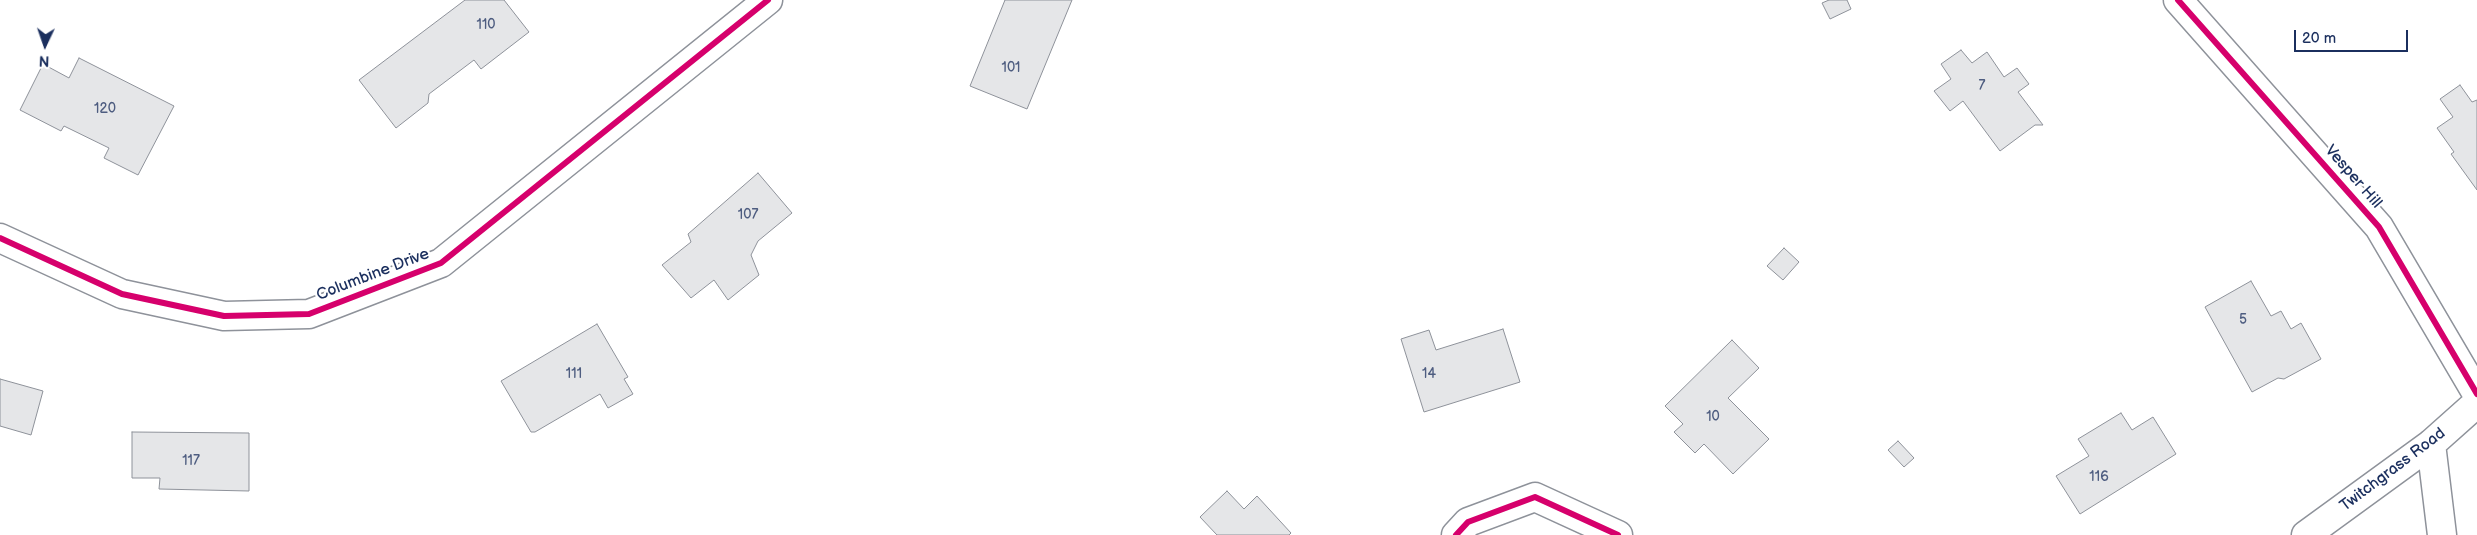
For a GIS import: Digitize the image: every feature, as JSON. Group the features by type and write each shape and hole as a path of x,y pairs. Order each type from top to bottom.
{"street":[{"name":"Columbine Drive","path":"0,238 122,294 224,316 309,314 441,263 768,0"},
{"name":"Vesper Hill","path":"2178,0 2378,227 2477,394"},
{"name":"Twitchgrass Road","path":"2306,535 2431,444 2477,403"},
{"path":"2431,444 2442,535"},
{"path":"1456,535 1468,522 1535,498 1618,535"}],"building":[{"path":"465,0 504,0 529,32 481,69 474,60 429,94 428,103 396,128 359,80"},
{"path":"1005,0 1072,0 1027,109 970,86"},
{"path":"1829,0 1847,0 1851,9 1830,19 1822,3"},
{"path":"1961,50 1972,63 1987,52 2004,77 2017,68 2029,84 2018,92 2043,125 2035,125 2000,151 1963,101 1950,111 1934,91 1951,79 1941,64"},
{"path":"79,58 174,106 138,175 104,158 109,148 64,126 61,131 20,110 43,64 69,78"},
{"path":"2460,85 2472,102 2477,100 2477,190 2451,154 2454,152 2437,128 2453,117 2440,99"},
{"path":"758,173 792,213 758,241 751,255 759,275 728,300 714,280 691,298 662,265 691,242 688,234"},
{"path":"1784,248 1799,262 1783,280 1767,266"},
{"path":"2251,281 2271,316 2281,311 2291,329 2301,323 2321,359 2284,379 2278,378 2252,392 2205,307"},
{"path":"597,324 628,377 624,379 633,394 608,408 600,394 535,432 531,432 501,381"},
{"path":"1503,329 1520,382 1424,412 1401,339 1429,330 1436,350"},
{"path":"1732,340 1759,368 1728,398 1769,439 1733,474 1704,444 1695,453 1674,432 1683,424 1665,406"},
{"path":"0,379 43,391 31,435 0,426"},
{"path":"2121,413 2132,430 2153,417 2176,454 2080,514 2056,476 2089,456 2078,439"},
{"path":"132,432 249,433 249,491 159,489 160,478 132,478"},
{"path":"1898,441 1914,458 1904,467 1888,450"},
{"path":"1227,491 1244,509 1257,496 1291,533 1289,535 1217,535 1200,517"}],"cycle path":[{"path":"0,238 122,294 224,316 309,314 441,263 768,0"},
{"path":"2178,0 2379,227 2477,394"},
{"path":"1456,535 1468,522 1535,497 1618,535"}]}
